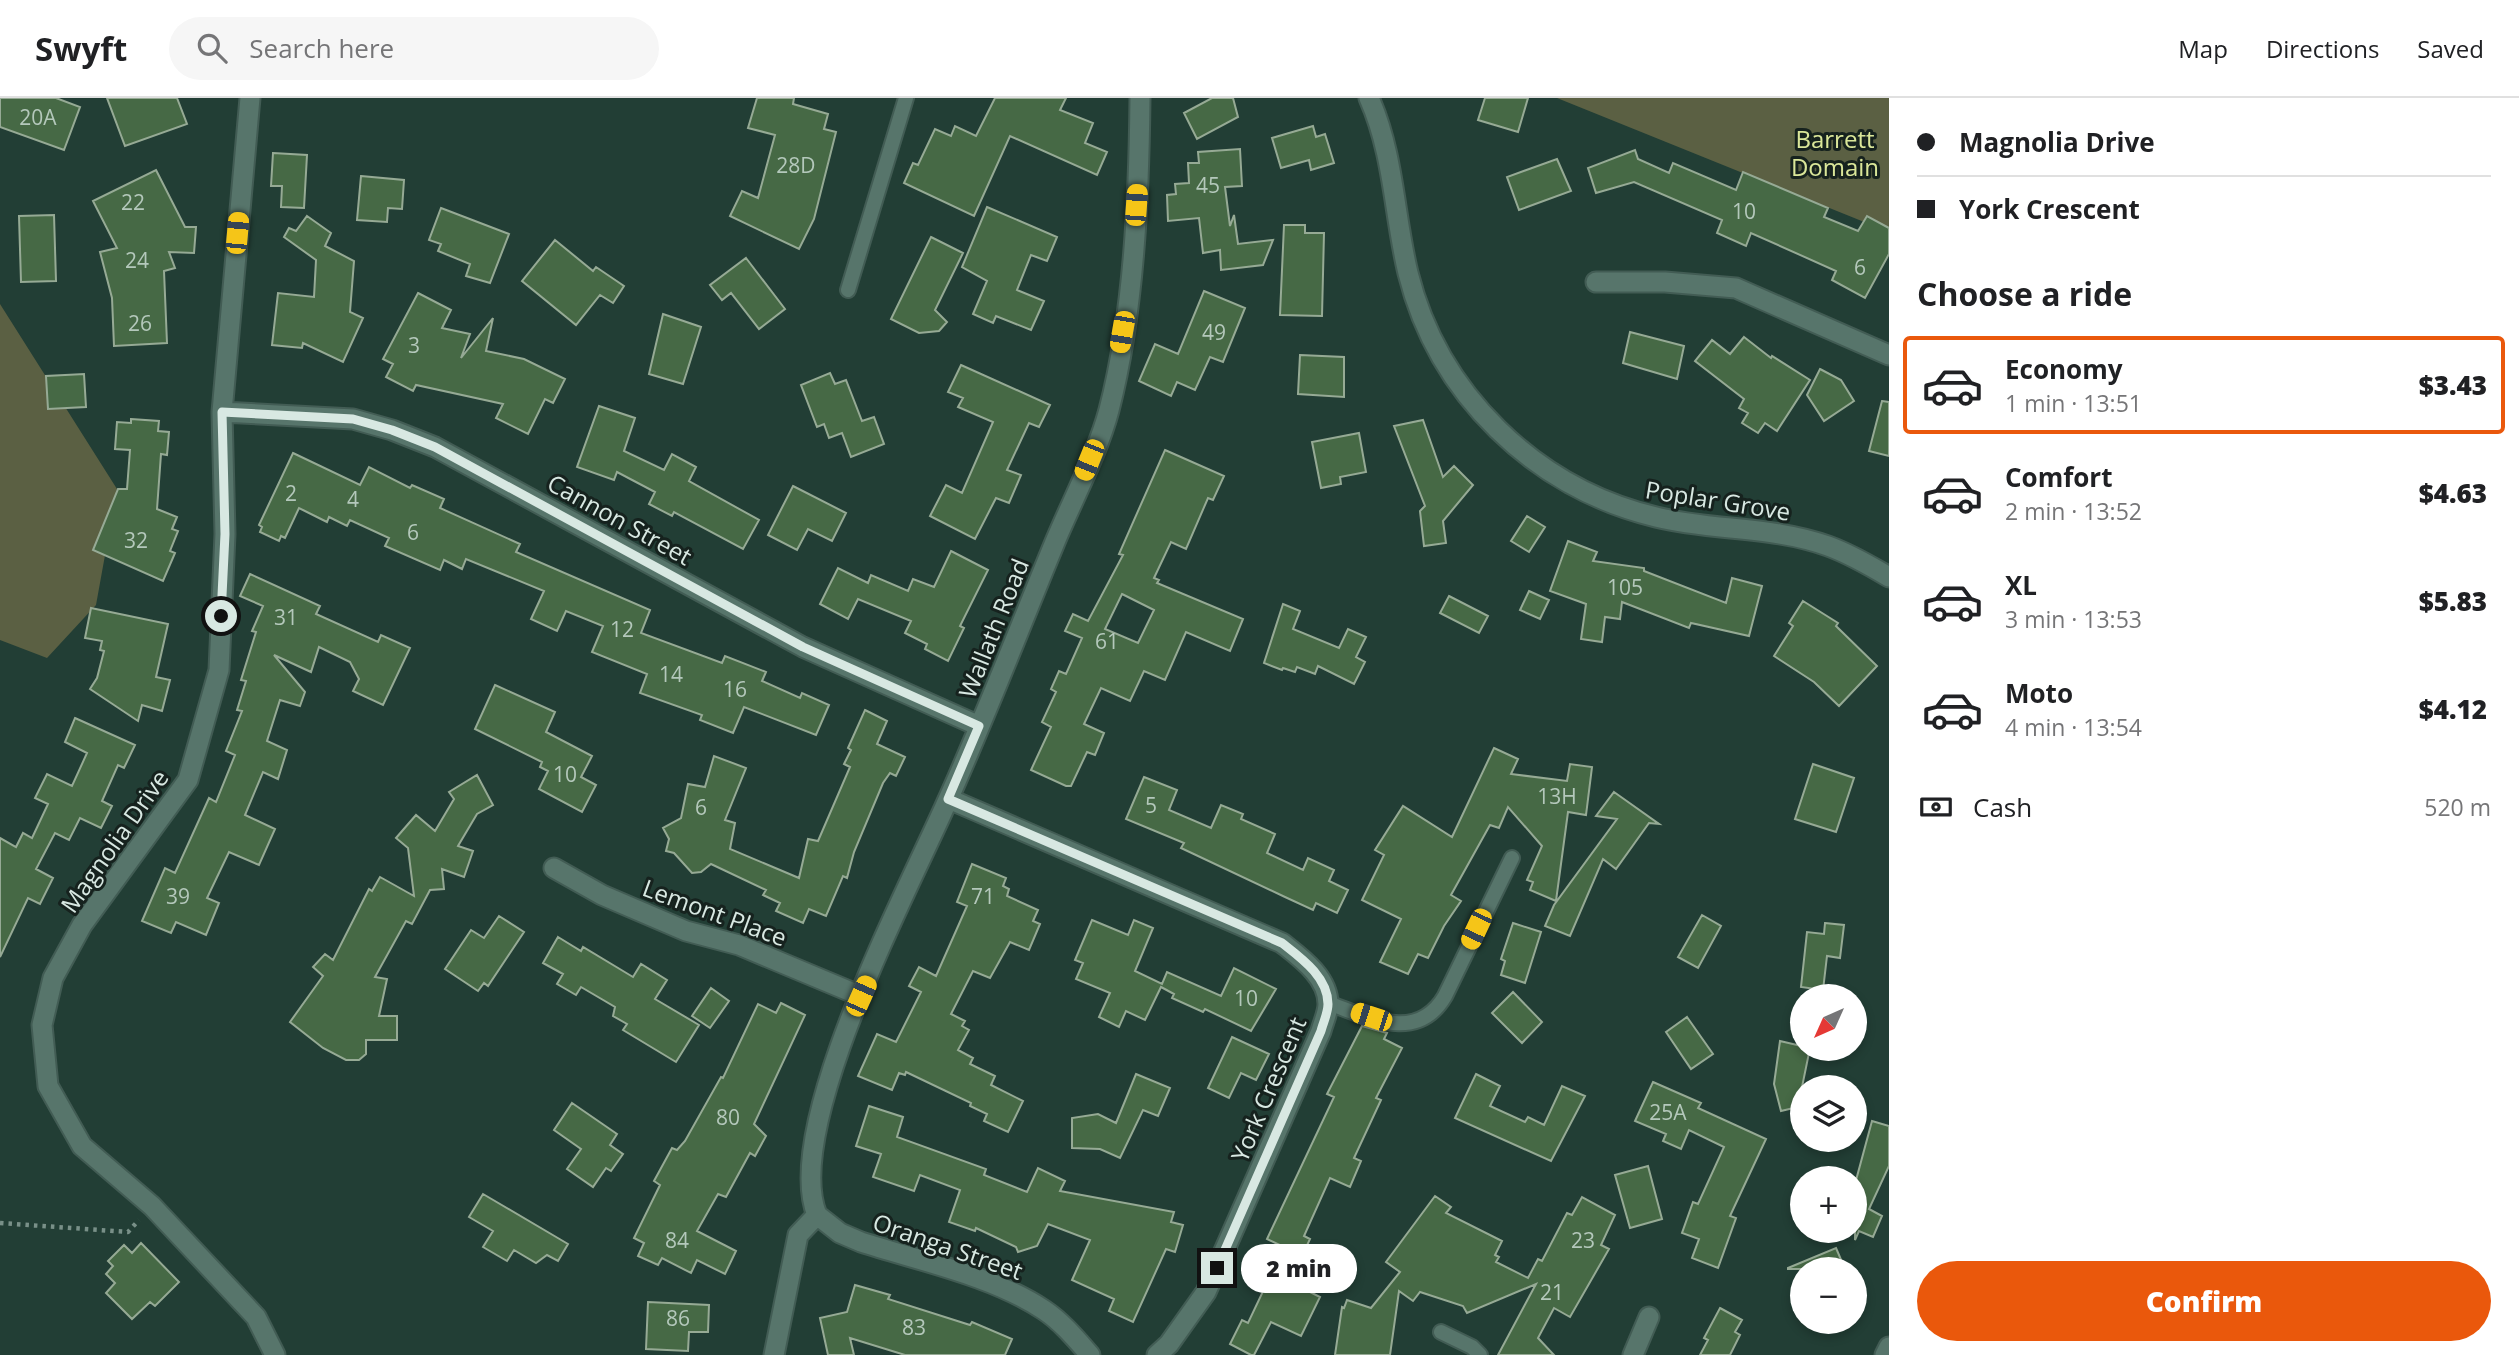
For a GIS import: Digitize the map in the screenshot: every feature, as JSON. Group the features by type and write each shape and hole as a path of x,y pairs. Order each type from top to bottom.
{"street":[{"name":"Magnolia Drive","path":"250,98 222,412 225,534 219,670 188,780 82,925 53,978 42,1026 48,1086 82,1146 152,1206 256,1317 275,1355"},
{"name":"Wallath Road","path":"817,1215 810,1197 815,1135 843,1037 948,799 1109,411 1132,280 1140,98"},
{"name":"Poplar Grove","path":"1369,98 1382,132 1416,304 1441,356 1466,395 1513,445 1572,486 1625,509 1672,521 1786,536 1826,545 1862,561 1889,578"},
{"path":"1596,282 1665,282 1736,288 1889,355"},
{"name":"Cannon Street","path":"222,412 353,419 392,430 435,447 803,647 979,726"},
{"name":"York Crescent","path":"948,799 1282,943 1310,965 1322,984 1328,1003 1321,1031 1206,1292 1169,1344 1157,1355"},
{"name":"Lemont Place","path":"554,868 602,895 686,931 739,945 861,996"},
{"path":"774,1355 798,1236 817,1215"},
{"name":"Oranga Street","path":"817,1215 841,1233 861,1242 1010,1291 1044,1310 1066,1328 1090,1355"},
{"path":"1633,1355 1649,1317"},
{"path":"1885,1355 1889,1347"}],"lane":[{"path":"848,290 905,98"},
{"path":"1328,1003 1393,1025 1414,1023 1432,1013 1445,996 1512,858"},
{"path":"1441,1332 1472,1347 1480,1355"}],"path":[{"path":"0,1223 128,1231 152,1206"}],"green space":[{"name":"Barrett Domain","path":"1557,98 1889,98 1889,232"},
{"path":"0,304 117,489 96,605 47,658 0,640"}],"building":[{"path":"0,98 56,98 80,107 64,150 0,127"},
{"path":"107,98 177,98 187,124 125,146"},
{"path":"757,98 794,98 793,104 828,114 824,129 836,132 814,219 799,249 730,216 742,191 758,198 775,135 748,128"},
{"path":"995,98 1066,98 1060,110 1093,123 1085,143 1107,152 1097,175 1010,136 974,216 904,183 913,163 918,165 935,129 951,136 955,126 976,136"},
{"path":"1212,98 1233,98 1238,117 1197,139 1184,113"},
{"path":"1485,98 1528,98 1518,132 1478,120"},
{"path":"1313,126 1316,137 1325,134 1334,163 1311,170 1309,160 1281,168 1272,138"},
{"path":"1240,149 1242,186 1225,187 1230,226 1234,215 1238,244 1273,240 1263,265 1221,270 1220,250 1203,253 1199,218 1168,221 1167,195 1176,194 1175,184 1189,183 1188,163 1199,163 1198,152"},
{"path":"1635,150 1638,159 1669,173 1673,163 1736,190 1743,172 1828,208 1824,217 1858,231 1867,216 1889,228 1889,254 1865,298 1832,280 1836,271 1751,233 1746,246 1717,233 1722,220 1634,182 1596,193 1588,168"},
{"path":"273,153 307,155 304,208 281,207 282,186 271,186"},
{"path":"1557,159 1571,191 1519,210 1507,177"},
{"path":"156,170 185,227 196,227 194,253 169,252 175,268 164,271 167,343 114,346 112,298 100,252 117,248 93,201"},
{"path":"361,176 404,180 402,209 388,208 387,222 357,220"},
{"path":"987,207 1057,237 1047,261 1031,255 1017,290 1044,301 1031,330 996,316 993,323 973,314 987,281 962,267"},
{"path":"441,208 509,234 490,283 466,276 470,264 438,251 441,244 429,240"},
{"path":"54,215 56,281 21,282 19,216"},
{"path":"307,216 331,233 325,246 354,261 350,312 363,318 343,362 303,343 302,348 272,345 278,293 314,297 316,260 284,237 289,228 296,231"},
{"path":"1284,225 1305,225 1305,233 1324,233 1322,316 1280,315"},
{"path":"931,237 963,253 935,310 947,322 939,331 919,333 891,319"},
{"path":"555,240 593,271 596,267 624,286 613,303 600,295 576,325 522,281"},
{"path":"746,258 785,309 759,329 731,293 722,300 710,285"},
{"path":"1204,291 1245,308 1223,362 1210,357 1195,390 1177,382 1171,396 1139,381 1155,344 1178,354"},
{"path":"418,293 451,310 442,328 470,334 461,358 493,318 486,351 524,359 565,379 553,403 545,399 528,434 496,418 503,404 416,385 413,391 386,377 393,364 383,359"},
{"path":"663,314 701,327 683,384 649,374"},
{"path":"1630,332 1684,346 1677,379 1623,363"},
{"path":"1744,337 1771,358 1772,356 1810,380 1777,431 1765,423 1758,433 1742,423 1748,413 1739,408 1744,399 1695,361 1712,340 1730,354"},
{"path":"1300,355 1344,357 1344,397 1298,394"},
{"path":"961,365 1050,405 1039,427 1029,423 1007,470 1021,475 1009,503 996,498 975,539 930,516 946,485 962,493 993,422 958,407 963,398 948,392"},
{"path":"1820,369 1841,380 1854,401 1824,421 1807,395"},
{"path":"830,373 835,384 846,380 862,421 874,417 884,444 851,457 842,433 829,438 824,424 817,427 801,385"},
{"path":"84,374 86,407 48,409 46,376"},
{"path":"1882,401 1889,402 1889,456 1869,451"},
{"path":"599,406 635,418 624,451 664,470 672,454 696,467 689,481 759,520 743,549 674,512 672,516 649,504 655,492 617,472 614,480 577,467"},
{"path":"131,419 159,421 158,431 169,432 167,455 161,454 157,509 177,517 172,529 178,531 170,551 175,553 163,581 93,550 118,489 127,489 130,450 115,449 117,422 131,423"},
{"path":"1423,420 1443,477 1454,466 1473,485 1443,521 1446,543 1424,546 1420,511 1425,506 1394,426"},
{"path":"1359,433 1366,472 1340,477 1341,484 1321,488 1312,442"},
{"path":"1165,450 1224,476 1213,500 1208,498 1186,549 1171,542 1154,578 1159,580 1157,583 1243,619 1230,651 1186,632 1165,680 1144,671 1130,701 1101,688 1084,724 1104,733 1095,755 1087,752 1071,786 1066,786 1031,770 1051,727 1042,722 1056,692 1051,689 1059,671 1066,674 1082,638 1065,631 1073,614 1088,621 1123,555 1119,554","holes":["1122,594 1154,610 1138,643 1105,629"]},
{"path":"293,453 360,485 369,467 410,488 412,485 444,499 440,508 520,544 516,552 650,610 641,633 722,663 725,656 766,672 762,681 800,698 802,693 829,705 816,735 744,707 733,733 700,720 702,715 640,693 647,674 592,652 603,626 566,611 557,631 531,619 544,591 466,559 462,569 444,560 440,570 385,546 389,538 350,520 347,526 329,517 327,522 299,508 285,538 281,536 279,541 260,532 262,527 259,525"},
{"path":"793,486 846,513 832,541 808,529 797,550 768,535"},
{"path":"1527,516 1545,527 1529,552 1511,541"},
{"path":"1568,541 1597,552 1593,561 1644,568 1644,571 1726,603 1732,578 1762,586 1749,636 1691,623 1689,628 1622,602 1620,619 1605,617 1602,642 1581,639 1586,604 1550,591"},
{"path":"951,551 988,570 960,626 964,628 948,661 925,649 927,644 905,633 911,621 858,599 848,619 820,604 838,568 868,583 871,575 908,591 913,579 934,587"},
{"path":"250,574 320,606 316,614 378,642 381,635 410,648 383,705 353,691 359,679 350,662 319,647 311,672 274,655 305,692 300,706 280,700 267,741 287,750 278,779 263,772 245,815 275,829 259,865 229,852 207,898 219,903 206,935 176,922 171,933 142,921 165,868 175,873 209,798 216,802 235,755 226,751 242,711 237,710 246,681 241,680 256,632 252,631 263,606 240,596"},
{"path":"1529,591 1549,600 1540,619 1520,610"},
{"path":"1449,596 1488,616 1479,633 1440,613"},
{"path":"1803,601 1838,623 1836,626 1877,666 1839,706 1814,682 1774,656 1793,626 1789,623"},
{"path":"1283,604 1300,611 1293,629 1339,648 1348,629 1366,637 1356,657 1365,662 1354,684 1318,666 1315,674 1297,667 1295,672 1283,668 1282,670 1264,663"},
{"path":"91,608 168,624 156,677 170,680 162,711 142,705 138,721 90,689 97,678 104,651 100,650 102,641 85,638"},
{"path":"495,685 555,712 546,732 592,756 581,777 596,785 582,812 539,789 548,771 540,767 542,762 475,729"},
{"path":"865,710 887,721 877,744 905,757 896,776 890,773 883,783 854,852 847,878 843,876 826,916 809,909 803,923 776,911 780,903 763,895 766,890 711,864 701,872 692,873 674,853 666,851 669,839 663,828 681,818 688,784 705,787 714,756 746,768 725,820 735,823 730,849 799,878 808,839 818,841 850,767 844,764 851,750 848,748"},
{"path":"75,718 135,745 124,768 118,765 102,801 112,806 101,828 80,818 69,840 55,833 36,869 53,878 40,904 28,898 0,957 0,838 16,847 23,833 32,838 48,804 35,798 47,774 72,786 87,753 65,742"},
{"path":"1494,748 1518,759 1511,774 1567,781 1570,764 1592,767 1586,815 1568,812 1556,901 1530,890 1533,882 1527,880 1542,846 1508,807 1499,828 1490,825 1451,895 1461,901 1444,926 1428,958 1418,954 1408,974 1380,962 1401,919 1362,900 1384,855 1375,850 1403,806 1452,837"},
{"path":"1813,764 1854,778 1836,832 1795,819"},
{"path":"477,775 493,805 477,814 458,846 473,851 464,877 442,869 444,889 430,890 412,924 406,921 375,977 387,979 379,1016 397,1016 397,1040 366,1040 366,1054 359,1060 346,1060 323,1048 290,1022 323,976 313,967 325,954 333,960 369,889 372,891 380,877 414,896 408,848 396,838 416,815 435,831 454,799 449,792"},
{"path":"1144,777 1177,790 1169,810 1211,828 1221,805 1243,814 1241,819 1275,834 1267,853 1303,870 1308,858 1334,870 1329,881 1348,890 1337,913 1316,903 1313,910 1181,848 1184,843 1126,819"},
{"path":"1614,792 1659,824 1649,823 1616,869 1603,859 1570,936 1545,926 1554,905 1617,819 1596,816"},
{"path":"972,864 1006,878 1003,886 1009,889 1007,896 1038,910 1033,921 1040,924 1029,950 1010,942 990,978 973,971 951,1014 965,1021 962,1026 969,1030 958,1050 973,1058 970,1064 995,1076 991,1085 1023,1101 1008,1132 984,1121 987,1114 970,1106 971,1103 906,1072 905,1075 899,1073 892,1090 858,1076 877,1034 896,1042 921,992 909,986 919,967 936,976 967,906 957,902"},
{"path":"1702,915 1721,926 1698,968 1678,957"},
{"path":"499,916 524,932 488,986 484,983 478,991 445,969 471,930 484,938"},
{"path":"1092,920 1128,935 1134,920 1153,928 1135,971 1162,984 1167,972 1221,996 1234,968 1276,989 1251,1031 1205,1009 1203,1012 1172,998 1174,994 1161,987 1145,1020 1126,1011 1119,1027 1099,1017 1110,993 1076,979 1083,963 1075,960"},
{"path":"1513,923 1541,932 1525,983 1501,975 1505,961 1501,959"},
{"path":"1825,923 1844,925 1840,958 1827,956 1824,984 1801,984 1807,932 1824,934"},
{"path":"558,937 581,951 583,947 633,977 641,964 667,980 655,999 699,1025 676,1062 623,1030 627,1024 613,1016 615,1007 581,987 576,995 557,984 563,974 543,963"},
{"path":"711,988 729,1001 710,1028 692,1016"},
{"path":"1513,992 1542,1022 1522,1043 1492,1013"},
{"path":"781,1003 805,1015 754,1124 766,1136 755,1156 750,1153 726,1197 718,1194 697,1231 736,1251 725,1274 697,1260 691,1273 662,1258 658,1265 638,1256 644,1243 634,1238 660,1185 654,1181 672,1148 677,1150 685,1141 721,1077 723,1078 758,1004 776,1013"},
{"path":"1687,1017 1713,1054 1691,1069 1666,1032"},
{"path":"1362,1026 1387,1033 1384,1039 1402,1048 1376,1098 1381,1100 1354,1158 1361,1161 1350,1187 1330,1178 1304,1236 1310,1239 1290,1282 1320,1297 1301,1336 1271,1322 1254,1355 1251,1355 1230,1344 1242,1320 1248,1323 1284,1247 1267,1239 1334,1097 1327,1094"},
{"path":"1232,1037 1269,1054 1256,1080 1241,1073 1229,1098 1208,1088"},
{"path":"1780,1041 1790,1043 1790,1061 1807,1061 1804,1075 1790,1075 1790,1109 1781,1111 1774,1084"},
{"path":"1136,1074 1170,1088 1158,1116 1143,1110 1120,1158 1100,1149 1072,1148 1072,1118 1098,1114 1116,1123"},
{"path":"1476,1074 1500,1086 1490,1106 1525,1122 1528,1117 1544,1125 1562,1086 1585,1096 1551,1161 1455,1118"},
{"path":"1653,1082 1701,1103 1698,1108 1766,1139 1730,1216 1736,1218 1718,1268 1692,1258 1699,1239 1682,1233 1693,1202 1698,1204 1724,1147 1689,1130 1681,1149 1663,1141 1666,1134 1635,1121"},
{"path":"572,1103 617,1134 610,1145 623,1154 611,1171 606,1168 593,1187 567,1169 581,1149 554,1130"},
{"path":"869,1106 903,1117 897,1137 986,1169 984,1175 1027,1192 1038,1168 1065,1181 1060,1191 1174,1212 1171,1222 1183,1225 1175,1252 1166,1249 1133,1322 1109,1311 1114,1299 1072,1280 1090,1240 1048,1224 1037,1246 1018,1252 1016,1247 976,1228 975,1231 949,1222 960,1190 920,1175 914,1191 873,1177 881,1154 856,1146"},
{"path":"1872,1121 1889,1126 1889,1166 1869,1209 1882,1216 1873,1237 1867,1234 1867,1166 1860,1166 1864,1152 1867,1152"},
{"path":"1648,1166 1662,1219 1630,1228 1615,1175"},
{"path":"483,1194 568,1244 558,1261 547,1255 536,1263 514,1250 507,1261 483,1247 493,1231 469,1217"},
{"path":"1435,1196 1451,1207 1446,1213 1502,1241 1495,1255 1499,1257 1496,1262 1528,1278 1538,1259 1542,1261 1567,1213 1572,1215 1582,1197 1615,1215 1601,1245 1609,1249 1570,1317 1554,1308 1538,1338 1554,1355 1498,1355 1536,1284 1467,1313 1463,1306 1420,1292 1413,1301 1399,1291 1390,1355 1335,1355 1342,1307 1344,1308 1347,1300 1371,1308 1400,1272 1386,1262"},
{"path":"141,1243 179,1282 155,1306 150,1302 132,1319 106,1293 115,1283 106,1274 113,1266 108,1261 124,1245 132,1253"},
{"path":"1836,1248 1840,1257 1814,1257"},
{"path":"855,1285 890,1295 888,1299 970,1325 972,1322 1012,1339 1005,1355 905,1355 850,1338 854,1355 828,1355 820,1318 847,1312"},
{"path":"648,1302 709,1305 708,1332 689,1332 688,1351 646,1349"},
{"path":"1720,1308 1742,1320 1735,1332 1740,1335 1730,1355 1700,1355 1708,1340 1704,1338"}],"route":[{"path":"221,616 225,534 222,412 353,419 392,430 435,447 803,647 979,726 948,799 1282,943 1310,965 1322,984 1328,1003 1321,1031 1217,1268"}]}
